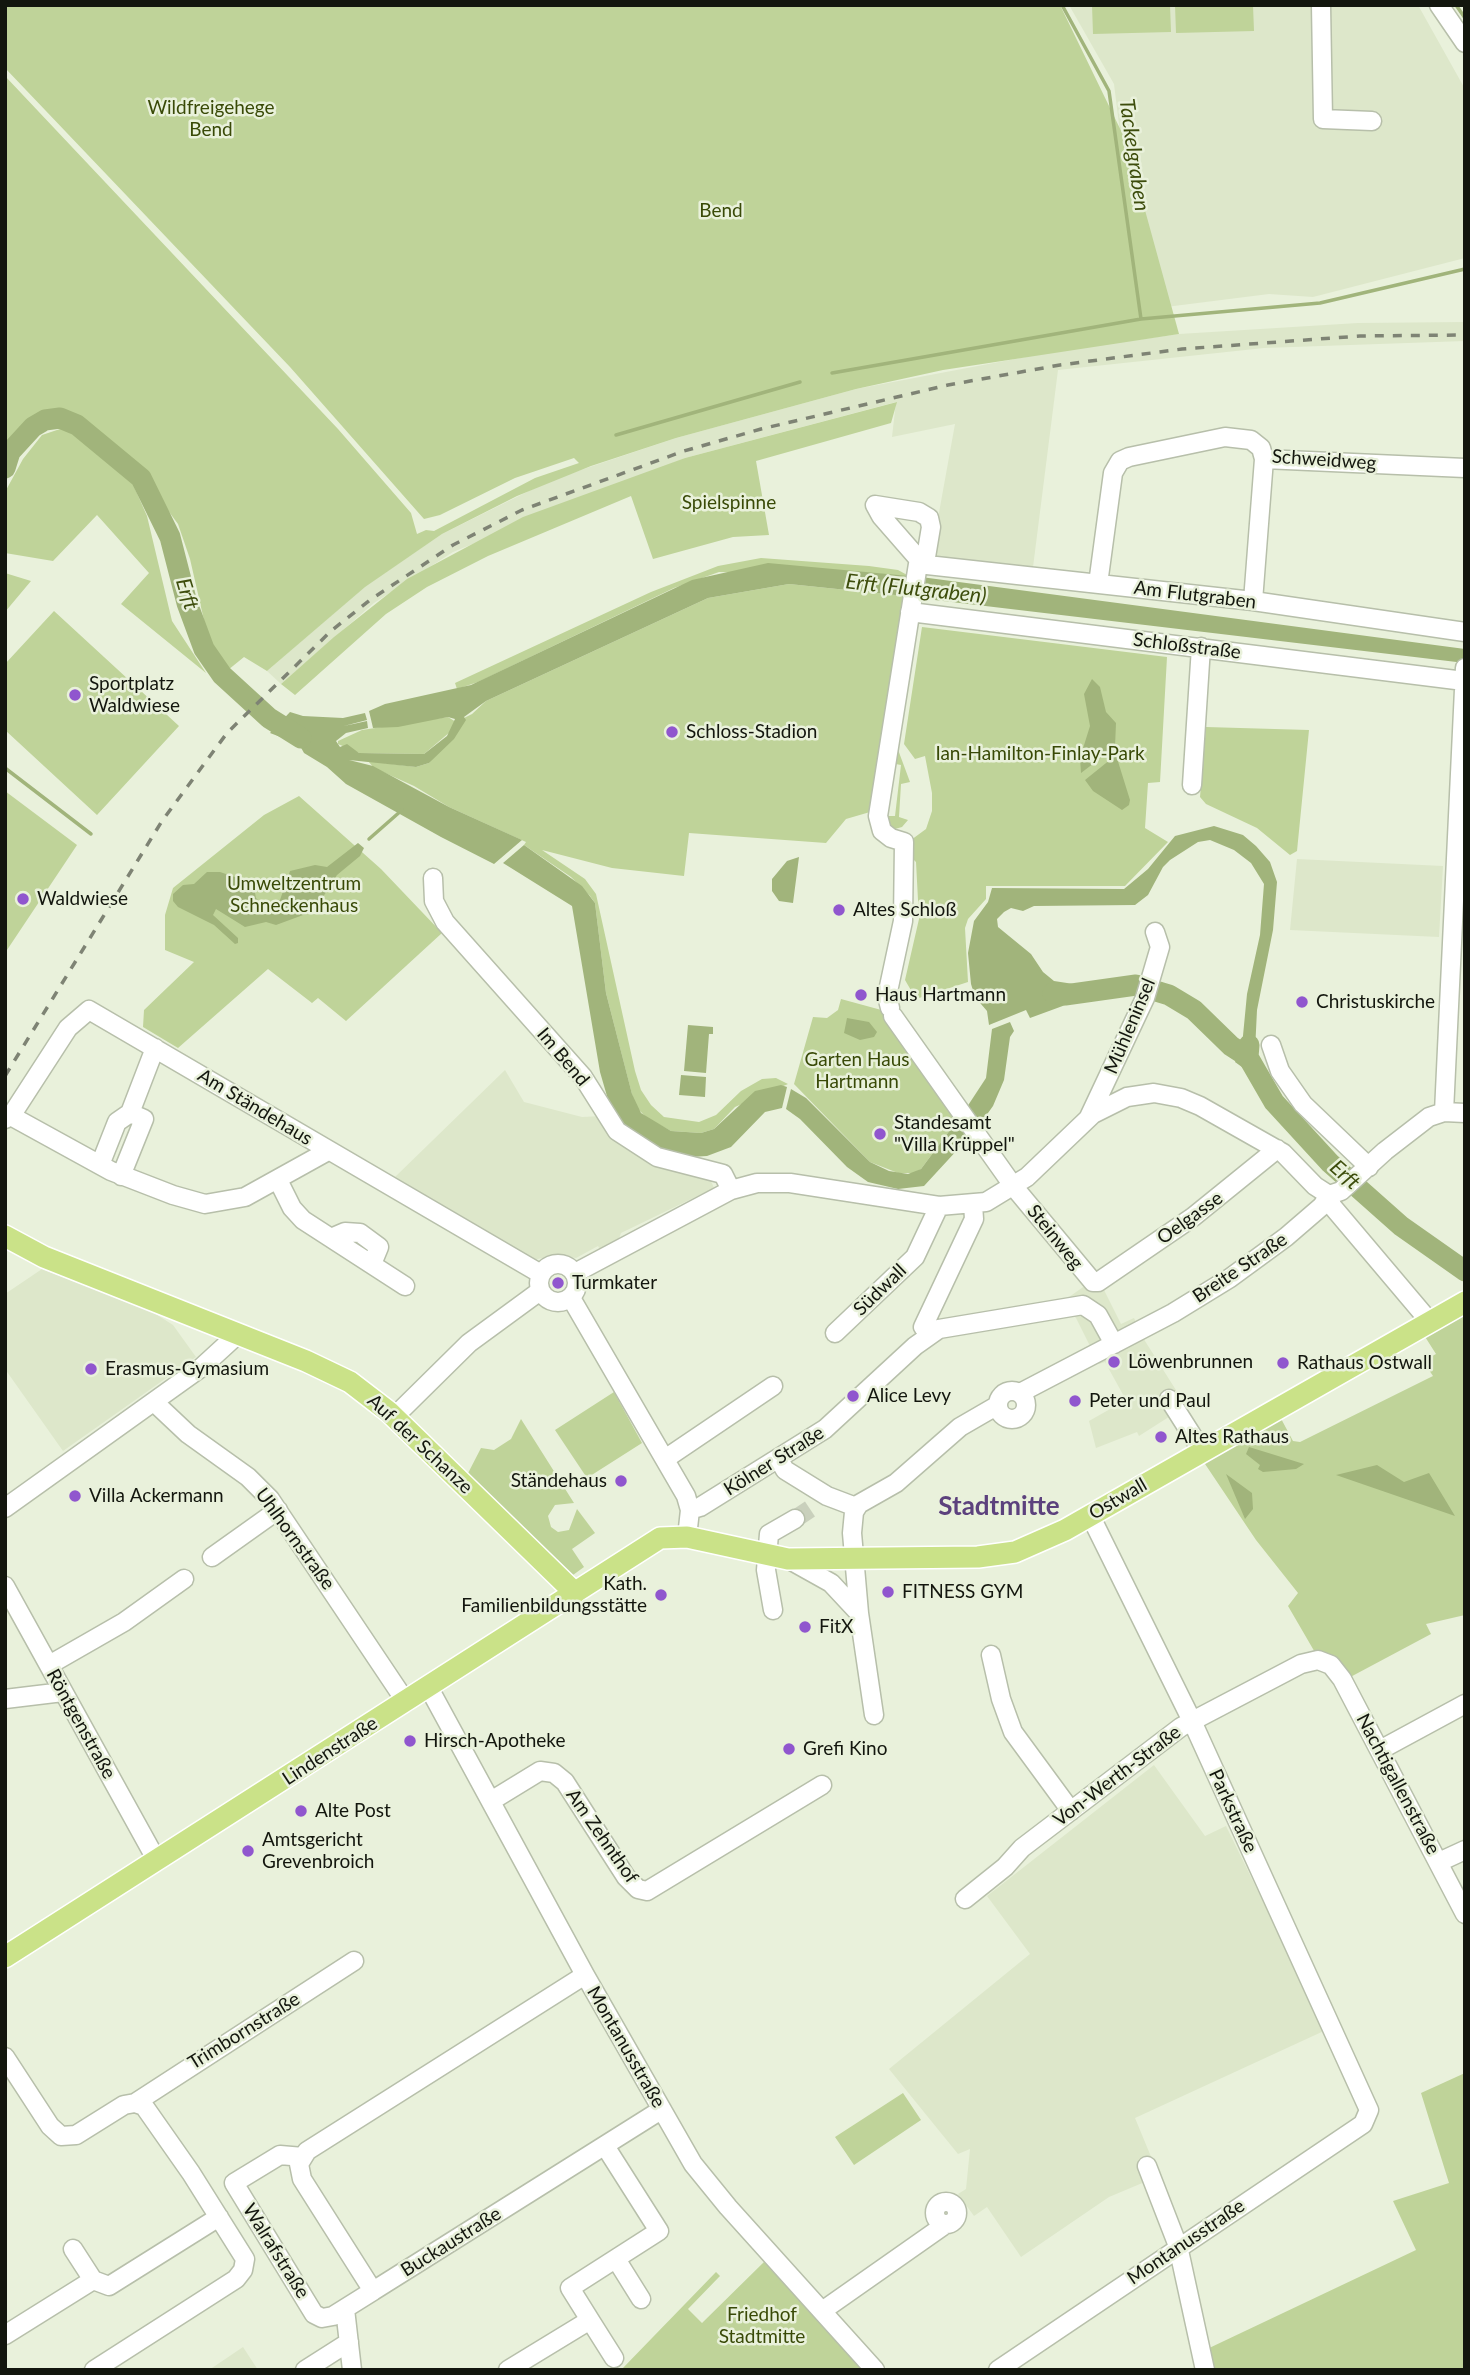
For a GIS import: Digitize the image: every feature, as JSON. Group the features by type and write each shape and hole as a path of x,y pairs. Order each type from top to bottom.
{"main road":[{"name":"Auf der Schanze","path":"5,1236 44,1257 343,1378 394,1417 575,1593"},
{"name":"Ostwall","path":"653,1541 670,1535 687,1537 788,1559 1000,1555 1037,1544 1465,1302"},
{"name":"Lindenstraße","path":"5,1957 429,1688 653,1541"}],"street":[{"path":"1321,5 1322,119 1372,121"},
{"path":"1439,5 1465,43"},
{"name":"Schweidweg","path":"1098,583 1115,468 1122,460 1132,456 1225,437 1254,442 1261,448 1264,459 1465,468"},
{"path":"1253,601 1264,459"},
{"name":"Am Flutgraben","path":"911,605 921,567 1098,583 1253,601 1465,632"},
{"path":"911,605 878,821 888,836 904,842 903,921 890,1007 947,1094 1014,1186"},
{"name":"Schloßstraße","path":"911,605 1201,647 1464,681"},
{"path":"1192,785 1201,647"},
{"path":"1465,668 1459,941 1444,1112 1465,1113"},
{"name":"Im Bend","path":"433,878 434,901 445,922 583,1077 617,1131 657,1157 723,1174 731,1190"},
{"name":"Mühleninsel","path":"1089,1117 1145,998 1160,947 1155,932"},
{"name":"Am Ständehaus","path":"8,1117 68,1028 89,1010 328,1151 541,1283"},
{"path":"1271,1045 1283,1075 1306,1108 1366,1169"},
{"path":"100,1166 117,1122 130,1113 155,1048"},
{"path":"575,1273 731,1190 757,1183 779,1182 939,1206 991,1200 1014,1186 1089,1117 1127,1097 1160,1094 1200,1105 1278,1149 1319,1189 1336,1192 1332,1206 1430,1322"},
{"name":"Breite Straße","path":"856,1507 896,1483 960,1427 998,1405 1003,1394 1012,1391 1020,1393 1094,1355 1248,1266 1426,1119 1444,1112"},
{"path":"121,1176 144,1119 130,1113"},
{"path":"8,1117 121,1176 205,1204 245,1197 328,1151"},
{"name":"Oelgasse","path":"1097,1282 1202,1211 1278,1149"},
{"path":"278,1180 297,1214 405,1286"},
{"name":"Steinweg","path":"1014,1186 1089,1279 1097,1282"},
{"path":"923,1327 974,1219 973,1204"},
{"name":"Südwall","path":"835,1332 877,1298 915,1257 939,1206"},
{"name":"Auf der Schanze","path":"5,1225 48,1248 153,1289 160,1303"},
{"path":"394,1417 469,1343 541,1283 557,1264 575,1273 578,1284 571,1298 555,1303 541,1283"},
{"path":"1097,1282 1092,1309 1114,1344"},
{"path":"571,1298 686,1496 690,1510 687,1537"},
{"name":"Kölner Straße","path":"690,1510 700,1507 819,1433 851,1400 915,1346 940,1329 1083,1305 1092,1309"},
{"path":"5,1508 208,1362 238,1334"},
{"path":"665,1458 773,1386"},
{"path":"1169,1399 1202,1451"},
{"name":"Uhlhornstraße","path":"154,1402 187,1434 253,1482 278,1510 406,1702"},
{"path":"778,1458 785,1470 822,1500 856,1507 852,1525 854,1559 874,1716"},
{"path":"212,1557 278,1510"},
{"name":"Parkstraße","path":"1090,1515 1192,1721 1369,2110"},
{"path":"773,1610 766,1556 769,1534 795,1519"},
{"path":"788,1559 831,1583 859,1613"},
{"path":"49,1665 124,1622 184,1579"},
{"name":"Röntgenstraße","path":"5,1586 157,1861"},
{"path":"991,1655 1004,1710 1013,1732 1071,1811"},
{"name":"Von-Werth-Straße","path":"965,1899 1005,1867 1022,1848 1192,1721 1306,1662 1323,1660"},
{"name":"Nachtigallenstraße","path":"1323,1660 1342,1679 1465,1914"},
{"name":"Montanusstraße","path":"429,1688 584,1975 661,2110 710,2186 875,2370"},
{"path":"5,1699 63,1692"},
{"path":"1380,1750 1465,1704"},
{"name":"Am Zehnthof","path":"491,1801 537,1772 547,1770 555,1773 565,1782 626,1877 642,1891 657,1888 822,1785"},
{"path":"1439,1862 1465,1850"},
{"name":"Trimbornstraße","path":"5,2057 50,2126 61,2136 76,2135 124,2105 135,2103 354,1961"},
{"path":"373,2291 302,2179 299,2164 307,2151 584,1975"},
{"path":"94,2370 243,2272 244,2255 149,2111 135,2103"},
{"name":"Buckaustraße","path":"319,2317 333,2316 345,2309 661,2110"},
{"name":"Montanusstraße","path":"998,2370 1178,2246 1363,2124 1369,2110"},
{"path":"605,2146 659,2231 570,2288 614,2358"},
{"name":"Walrafstraße","path":"303,2157 280,2155 234,2183 308,2299 309,2306 319,2317"},
{"path":"1147,2166 1178,2246 1205,2370"},
{"path":"74,2249 93,2280 109,2286 219,2217"},
{"path":"822,2311 946,2224"},
{"path":"616,2259 642,2299"},
{"path":"5,2335 93,2280"},
{"path":"345,2309 352,2370"},
{"path":"508,2370 590,2320"},
{"path":"305,2370 349,2342"}],"shaded area":[{"path":"1069,5 1418,5 1465,89 1465,258 1313,297 1269,294 1142,310 1114,84"},
{"path":"1465,322 1465,341 1264,348 1058,370 1032,575 931,557 955,424 892,437 896,402 685,458 453,552 374,603 281,684 267,671 365,586 442,534 551,480 676,438 856,389 1057,351 1179,334 1358,323"},
{"path":"768,563 909,576 905,596 789,584 708,598 486,701 464,717 466,720 454,739 429,763 416,767 349,760 373,766 449,807 522,840 494,864 346,784 327,767 304,753 299,744 270,733 290,712 303,716 343,718 365,713 367,720 344,726 367,721 368,728 346,733 336,741 340,747 347,744 359,753 424,754 447,736 455,719 448,717 398,727 373,728 369,711 385,704 471,685 692,580"},
{"path":"921,577 1465,649 1465,663 918,598"},
{"path":"1092,679 1100,687 1106,712 1116,723 1115,747 1081,773 1080,758 1090,726 1084,694"},
{"path":"1116,755 1130,800 1129,805 1122,810 1093,791 1085,780"},
{"path":"1214,826 1243,835 1256,846 1270,862 1277,882 1273,930 1257,1010 1255,1051 1262,1068 1253,1075 1235,1062 1242,1046 1247,994 1260,935 1264,884 1251,863 1234,850 1210,840 1198,842 1170,860 1163,867 1148,895 1135,905 1034,906 1023,911 1011,908 1004,912 997,919 998,927 1031,954 1043,972 1054,981 1080,985 1082,991 1079,1000 1030,1018 1026,1010 989,1025 987,1011 975,997 971,984 968,953 974,921 988,902 992,888 1124,889 1148,869 1175,836"},
{"path":"358,843 364,848 360,856 337,875 314,911 276,925 266,922 245,927 216,909 213,915 238,938 238,943 235,944 214,925 178,907 173,901 173,894 183,885 194,884 207,872 220,872 253,883 256,898 267,909 280,900 290,871 315,865 327,867"},
{"path":"524,845 582,886 595,903 606,993 632,1094 641,1113 671,1131 701,1133 714,1129 755,1091 781,1085 787,1087 782,1108 765,1112 731,1147 707,1156 690,1157 656,1149 628,1131 609,1103 600,1072 572,906 503,863"},
{"path":"799,857 793,903 779,901 772,891 772,879 787,861"},
{"path":"1297,859 1443,866 1439,937 1290,930"},
{"path":"847,1018 869,1022 877,1032 874,1037 860,1040 844,1033"},
{"path":"1010,1022 1014,1031 1010,1037 1004,1080 993,1106 978,1127 965,1110 986,1078 992,1029"},
{"path":"688,1025 713,1027 713,1034 709,1034 706,1073 684,1071"},
{"path":"505,1070 524,1102 582,1117 602,1116 708,1174 714,1188 621,1233 618,1241 601,1251 598,1246 576,1258 557,1254 534,1260 395,1177"},
{"path":"681,1075 706,1077 705,1097 679,1095"},
{"path":"791,1089 806,1098 870,1162 889,1171 908,1174 921,1169 959,1118 971,1135 924,1186 898,1189 868,1182 847,1167 800,1119 786,1109"},
{"name":"Erasmus-Gymasium","path":"42,1269 151,1311 173,1325 196,1357 63,1451 5,1369 5,1294"},
{"path":"1101,1284 1121,1324 1134,1318 1145,1341 1186,1406 1139,1436 1137,1432 1096,1448 1089,1421 1126,1400 1105,1362 1099,1364 1076,1318 1062,1302 1086,1285"},
{"path":"1249,1447 1304,1464 1296,1469 1263,1472 1258,1469 1260,1465 1246,1454"},
{"path":"1377,1465 1404,1482 1429,1473 1455,1516 1336,1475"},
{"path":"1226,1474 1252,1493 1253,1509 1245,1519"},
{"path":"1154,1765 1205,1836 1226,1826 1326,2030 1135,2118 1159,2176 1109,2197 1021,2257 987,2207 974,2216 958,2194 966,2189 970,2149 958,2154 889,2069 1030,1954 987,1896"},
{"path":"243,2347 258,2370 209,2370"}],"green space":[{"path":"5,5 1060,5 1126,141 1179,334 943,370 856,389 676,438 591,466 517,496 442,534 365,587 267,671 244,657 228,670 209,642 190,559 178,524 144,478 91,434 60,417 44,418 33,425 9,451 5,463 5,76 338,429 411,513 417,534 426,530 434,531 535,478 579,463 574,458 515,478 440,515 424,519 290,367 5,68"},
{"path":"1092,5 1170,5 1171,32 1093,34"},
{"path":"1175,5 1253,5 1254,31 1176,33"},
{"name":"Spielspinne","path":"897,402 891,423 756,461 769,535 733,537 653,559 631,496 488,556 427,587 386,614 295,695 281,684 334,637 407,579 523,517 685,458"},
{"path":"63,428 88,436 132,482 147,516 172,621 206,673 121,604 149,573 97,515 53,561 5,553 5,492 23,459 42,435"},
{"path":"761,558 869,566 898,570 909,576 719,572 674,588 478,682 457,689 455,683 651,592 718,566"},
{"path":"5,573 31,581 5,612"},
{"name":"Schloss-Stadion","path":"789,584 905,596 870,812 846,819 826,843 689,833 684,876 612,868 542,850 585,879 596,894 635,1071 641,1090 651,1105 664,1117 699,1122 716,1115 741,1091 762,1079 776,1078 788,1084 735,1107 714,1129 701,1133 671,1131 647,1118 635,1106 606,993 595,903 590,896 571,877 524,845 526,842 449,807 414,786 374,768 368,761 416,767 429,763 464,718 486,701 708,598"},
{"name":"Sportplatz Waldwiese","path":"54,611 179,726 97,815 5,730 5,664"},
{"name":"Ian-Hamilton-Finlay-Park","path":"922,627 1167,657 1160,782 1148,783 1145,828 1168,842 1125,886 986,886 986,899 968,919 965,928 968,982 916,999 905,980 919,919 916,862 909,855 911,840 926,829 932,811 932,793 925,756 915,759 904,744"},
{"path":"448,717 456,722 450,732 424,754 359,753 338,744 338,741 362,730"},
{"path":"1206,727 1309,730 1297,851 1290,855 1257,828 1206,804 1200,797"},
{"path":"897,747 910,782 901,784 899,817 908,820 902,827 895,829 888,826 884,816 895,816 901,765 890,763"},
{"name":"Waldwiese","path":"5,791 77,845 5,953"},
{"name":"Umweltzentrum Schneckenhaus","path":"299,796 381,869 442,933 346,1021 318,998 312,1003 268,969 178,1048 143,1027 144,1010 194,962 165,950 165,915 173,888 264,815"},
{"name":"Garten Haus Hartmann","path":"841,999 885,1011 959,1118 921,1169 914,1173 898,1173 870,1162 794,1084 813,1017 827,1018 838,1010"},
{"path":"1465,1307 1465,1615 1426,1624 1431,1634 1341,1682 1320,1661 1288,1606 1298,1593 1256,1540 1201,1458 1278,1413 1293,1441 1300,1442 1433,1376 1423,1361 1436,1354 1422,1332"},
{"path":"614,1392 642,1443 587,1478 555,1430"},
{"path":"521,1419 574,1503 555,1505 548,1516 551,1527 558,1532 569,1530 577,1509 595,1533 572,1549 584,1567 573,1575 552,1560 465,1479 481,1448 494,1450 511,1439"},
{"path":"1465,2073 1465,2370 1209,2370 1205,2350 1416,2250 1393,2201 1449,2183 1421,2093"},
{"path":"903,2093 921,2120 854,2165 835,2137"},
{"name":"Friedhof Stadtmitte","path":"764,2262 864,2370 621,2370 716,2272 720,2276 688,2309 702,2323"}],"waterway":[{"name":"Tackelgraben","path":"1062,5 1109,91 1141,319"},
{"path":"1456,5 1465,18"},
{"path":"832,373 1141,319 1320,303 1465,269"},
{"path":"616,435 800,382"},
{"name":"Erft","path":"5,468 10,452 33,427 45,420 60,418 77,425 141,478 170,537 187,603 204,649 222,675 269,718 301,738"},
{"path":"5,768 91,834"},
{"path":"369,839 402,810"},
{"name":"Erft","path":"1053,993 1065,995 1136,985 1169,995 1194,1010 1231,1046 1248,1057"},
{"name":"Erft","path":"1249,1045 1248,1057 1274,1102 1330,1163 1401,1226 1465,1271"}],"tunnel":[{"path":"795,1519 816,1505"}],"railway":[{"path":"5,1076 162,821 227,733 331,631 370,600 453,545 522,510 684,451 761,429 948,385 1060,365 1182,349 1360,336 1465,335"}],"place":[{"name":"Sportplatz Waldwiese","path":"75,695"},
{"name":"Schloss-Stadion","path":"672,732"},
{"name":"Waldwiese","path":"23,899"},
{"name":"Altes Schloß","path":"839,910"},
{"name":"Haus Hartmann","path":"861,995"},
{"name":"Christuskirche","path":"1302,1002"},
{"name":"Standesamt \"Villa Krüppel\"","path":"880,1134"},
{"name":"Turmkater","path":"558,1283"},
{"name":"Löwenbrunnen","path":"1114,1362"},
{"name":"Rathaus Ostwall","path":"1283,1363"},
{"name":"Erasmus-Gymasium","path":"91,1369"},
{"name":"Alice Levy","path":"853,1396"},
{"name":"Peter und Paul","path":"1075,1401"},
{"name":"Altes Rathaus","path":"1161,1437"},
{"name":"Ständehaus","path":"621,1481"},
{"name":"Villa Ackermann","path":"75,1496"},
{"name":"FITNESS GYM","path":"888,1592"},
{"name":"Kath. Familienbildungsstätte","path":"661,1595"},
{"name":"FitX","path":"805,1627"},
{"name":"Hirsch-Apotheke","path":"410,1741"},
{"name":"Grefi Kino","path":"789,1749"},
{"name":"Alte Post","path":"301,1811"},
{"name":"Amtsgericht Grevenbroich","path":"248,1851"}],"district":[{"name":"Stadtmitte","path":"999,1507"}],"park label":[{"name":"Wildfreigehege Bend","path":"211,119"},
{"name":"Bend","path":"721,211"}],"water label":[{"name":"Erft (Flutgraben)","path":"916,589"}]}
